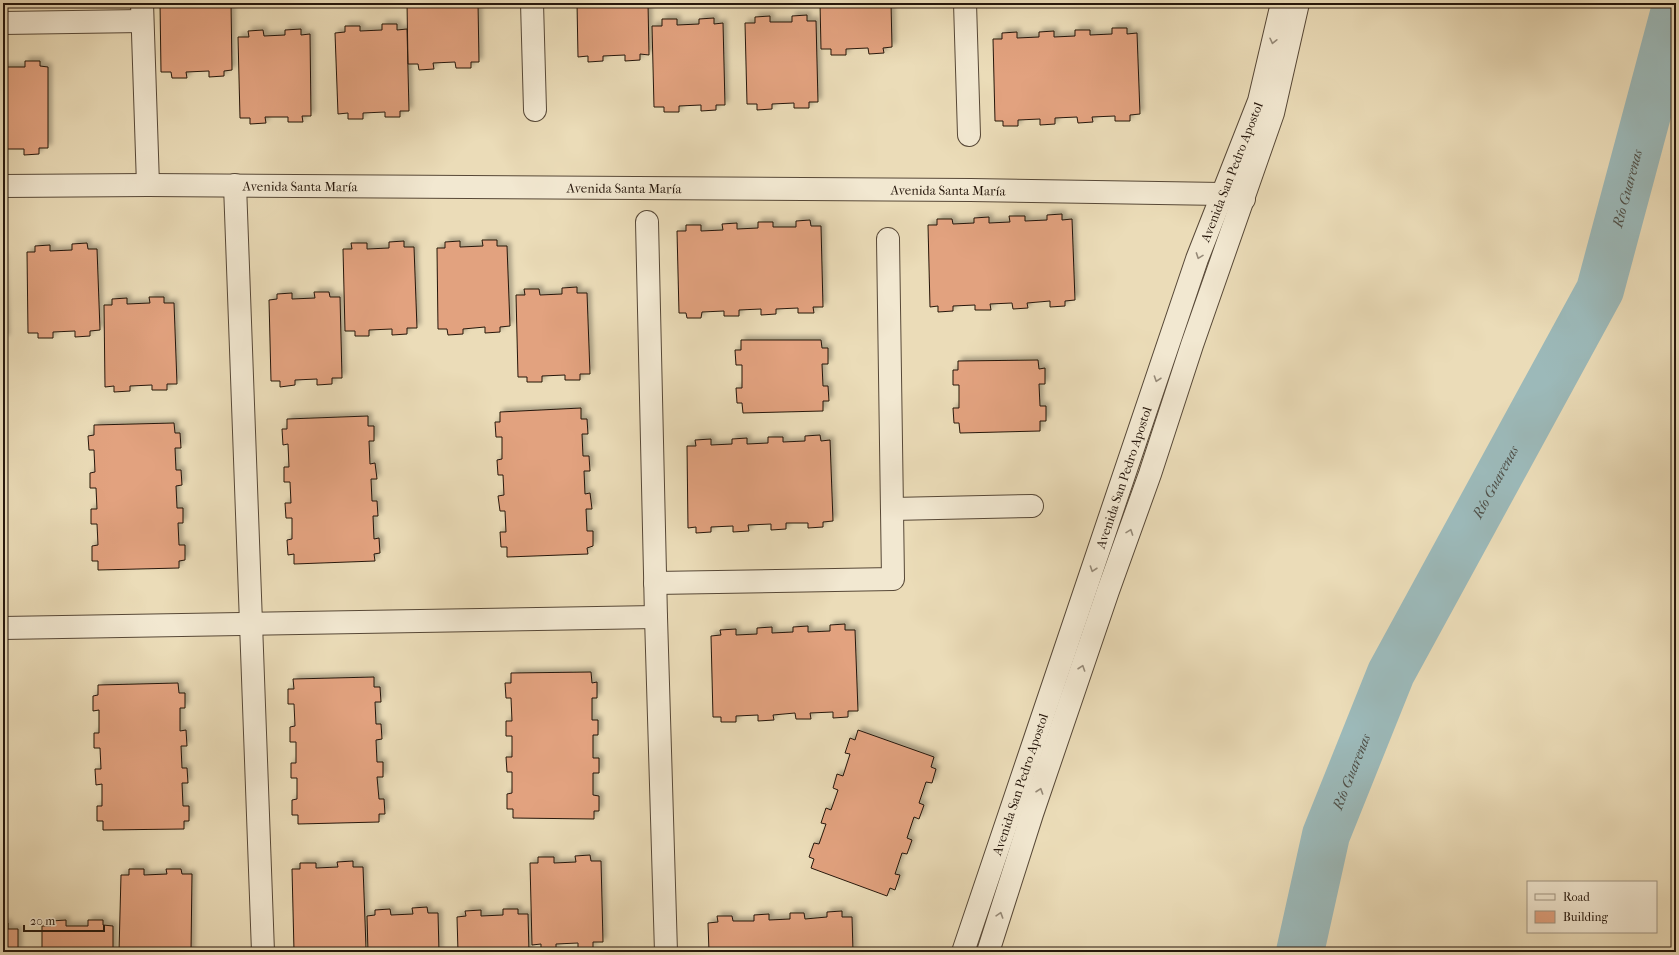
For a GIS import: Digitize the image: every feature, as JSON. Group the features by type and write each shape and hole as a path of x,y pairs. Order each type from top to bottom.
{"street":[{"path":"532,3 535,110"},
{"path":"964,3 968,135"},
{"name":"Avenida San Pedro Apostol","path":"963,952 1195,267 1259,101 1282,3"},
{"name":"Avenida San Pedro Apostol","path":"988,952 1032,814 1273,113 1298,3"},
{"path":"3,23 142,12 148,185"},
{"path":"236,185 263,952"},
{"name":"Avenida Santa María","path":"3,186 236,185 962,190 1222,194 1244,199"},
{"path":"647,222 655,583 666,952"},
{"path":"655,583 893,579 888,239"},
{"path":"892,509 1032,506"},
{"path":"3,628 656,617"}],"building":[{"path":"160,3 231,3 232,70 224,71 224,76 209,77 209,71 186,72 187,78 172,78 171,72 161,72"},
{"path":"407,3 478,3 479,62 471,62 471,68 456,68 455,62 433,63 434,69 419,70 418,64 408,64"},
{"path":"577,3 648,3 649,55 640,54 640,60 625,61 625,55 603,56 603,61 588,62 588,56 578,57"},
{"path":"820,3 891,3 892,47 883,48 884,53 869,54 868,48 846,49 846,55 831,55 831,49 821,49"},
{"path":"807,15 807,21 816,21 818,102 809,102 809,108 794,108 794,103 772,104 772,109 757,110 757,104 747,104 745,23 755,23 755,17 770,16 770,22 792,22 792,16"},
{"path":"714,18 714,24 723,23 725,105 716,105 716,110 701,111 701,105 679,106 679,112 664,112 664,107 654,107 652,26 662,26 662,19 677,19 677,25 699,24 699,19"},
{"path":"382,24 397,24 397,30 407,29 409,111 400,111 400,117 385,117 385,112 363,113 363,119 348,119 348,113 338,114 335,33 345,32 345,26 360,26 360,31 382,30"},
{"path":"1112,28 1127,28 1127,34 1137,33 1140,114 1130,115 1130,121 1115,121 1115,116 1092,117 1093,122 1078,123 1077,117 1055,118 1055,124 1040,125 1040,119 1018,120 1018,126 1003,126 1003,121 995,121 993,39 1002,39 1002,33 1017,32 1017,38 1039,37 1039,32 1054,31 1054,37 1075,36 1075,30 1090,30 1090,35 1112,34"},
{"path":"301,29 301,35 310,34 311,116 302,116 303,122 288,122 288,117 265,117 266,123 250,124 250,118 240,118 238,37 249,37 248,31 263,30 264,36 285,35 285,30"},
{"path":"25,61 40,61 40,66 48,67 48,148 39,148 39,154 24,155 24,149 3,149 3,67 25,67"},
{"path":"1062,214 1062,220 1072,219 1075,300 1065,301 1065,306 1050,307 1050,301 1027,303 1028,308 1013,309 1012,303 990,304 991,310 975,310 975,305 953,306 953,311 938,312 938,306 930,307 928,225 937,225 937,219 952,219 953,224 974,223 974,218 989,217 989,223 1010,222 1009,216 1025,216 1025,221 1047,220 1047,215"},
{"path":"810,220 811,226 821,226 823,307 813,307 814,313 798,313 798,308 776,309 776,314 761,315 761,309 739,310 739,316 724,316 724,311 702,312 701,318 687,318 686,313 679,313 677,231 686,231 686,225 701,225 701,231 723,230 722,224 737,223 737,229 758,228 758,222 773,222 773,227 796,227 796,221"},
{"path":"482,240 497,240 497,246 507,246 510,326 500,327 500,332 485,333 485,327 463,329 463,334 448,335 447,329 438,329 437,248 445,248 445,242 460,241 460,247 483,246"},
{"path":"404,241 404,247 414,247 417,328 407,328 407,334 392,335 392,329 369,330 369,336 355,336 355,331 345,331 343,249 352,249 351,243 367,243 367,249 389,248 389,242"},
{"path":"87,243 88,249 97,249 100,330 90,331 90,336 75,337 75,331 53,332 53,338 38,338 38,333 28,333 27,252 35,252 35,246 50,245 50,251 72,250 72,244"},
{"path":"3,257 6,338 3,339"},
{"path":"577,287 577,293 587,293 590,374 580,374 580,380 565,380 565,375 542,376 542,382 527,382 527,377 518,377 516,295 525,295 524,289 539,289 540,295 562,294 562,288"},
{"path":"314,292 329,292 330,297 340,297 342,378 332,378 332,384 317,385 317,379 295,380 295,385 280,387 280,381 271,381 269,300 277,299 277,294 292,293 292,299 315,298"},
{"path":"149,297 164,297 164,303 174,303 177,384 167,384 167,390 152,390 152,385 130,386 130,391 114,392 114,386 105,387 104,305 112,305 112,299 127,298 127,304 150,303"},
{"path":"741,340 821,340 822,348 828,348 828,364 822,364 823,386 828,386 829,401 823,401 823,411 743,413 742,403 737,403 736,388 742,388 742,365 736,365 735,350 741,350"},
{"path":"1038,360 1039,369 1045,368 1045,384 1039,384 1040,406 1046,406 1046,421 1040,421 1040,431 960,433 959,423 954,423 953,408 959,408 959,385 953,385 953,370 958,370 958,361"},
{"path":"581,408 581,419 587,419 588,434 582,434 583,456 589,456 590,471 584,471 585,494 590,493 592,509 586,509 587,531 593,531 593,546 587,548 588,554 507,557 507,547 501,547 500,532 506,532 505,511 500,511 498,496 504,495 503,475 498,475 497,460 502,459 502,437 496,437 495,422 500,422 500,412"},
{"path":"368,416 368,426 374,426 374,441 369,441 370,464 375,463 377,479 371,479 372,501 377,501 378,516 373,516 374,539 379,538 380,553 374,554 375,561 294,564 294,554 288,555 287,540 292,539 292,518 286,518 285,503 291,503 290,482 284,482 284,467 289,467 288,444 283,445 282,429 287,429 287,419"},
{"path":"174,423 175,433 180,433 181,448 175,448 176,470 181,470 182,485 176,486 177,508 183,508 183,523 178,523 179,545 185,545 185,560 179,561 179,568 98,570 98,561 92,561 92,546 98,545 97,524 91,524 91,509 97,509 96,488 90,488 90,473 95,472 94,450 89,450 88,436 94,435 94,425"},
{"path":"820,435 821,441 830,440 833,521 823,522 823,527 808,528 808,523 786,523 786,529 771,530 771,524 748,525 749,531 733,532 733,526 711,527 711,532 696,533 696,527 688,528 687,446 696,446 695,440 711,439 711,445 732,444 732,439 747,438 747,444 768,443 768,437 783,437 783,442 805,441 805,436"},
{"path":"845,624 845,630 855,630 858,711 848,711 848,717 833,718 833,712 810,713 811,719 796,719 795,713 773,715 774,720 758,721 758,715 736,716 736,722 721,722 721,717 713,717 711,636 721,635 720,630 736,629 736,635 757,634 757,628 772,627 772,633 793,632 793,627 808,626 808,632 830,631 830,625"},
{"path":"591,672 592,683 597,682 597,698 592,698 592,720 598,720 598,735 593,735 593,758 599,758 599,773 593,773 593,795 599,796 599,811 594,811 594,819 513,818 513,809 507,809 507,794 512,793 512,772 507,772 506,757 512,757 512,736 506,736 506,721 512,721 511,698 506,698 505,683 511,683 511,673"},
{"path":"374,677 374,687 380,687 381,702 375,702 376,724 381,724 382,739 376,740 377,762 383,762 383,777 377,777 379,799 384,799 385,814 379,814 379,822 298,824 298,815 292,815 292,800 297,799 297,778 291,778 291,763 296,763 296,742 290,742 290,727 295,726 294,704 288,704 288,689 294,689 293,679"},
{"path":"178,683 179,693 185,693 185,708 180,708 180,731 186,730 187,746 181,746 182,768 187,768 188,783 182,783 183,806 189,806 189,821 184,821 184,829 103,830 103,821 97,821 97,806 102,806 102,784 96,785 95,769 101,769 100,748 94,748 94,733 99,733 99,710 93,711 93,696 98,695 98,685"},
{"path":"858,730 934,757 931,767 936,769 932,783 926,782 919,803 924,805 919,819 914,817 907,838 912,840 907,854 902,853 895,874 900,875 895,890 890,888 887,896 811,868 814,859 809,857 814,843 819,844 826,824 821,823 826,808 831,810 838,790 833,788 837,774 843,776 850,754 845,753 850,738 855,740"},
{"path":"590,855 591,861 601,861 603,942 593,942 593,948 578,948 578,943 556,944 556,949 541,950 541,944 532,945 530,863 538,863 538,857 554,857 554,863 576,862 575,856"},
{"path":"353,861 353,867 363,867 366,948 355,948 355,952 340,952 340,949 318,950 318,952 294,951 292,869 300,869 300,863 316,863 316,868 338,867 337,862"},
{"path":"129,869 144,869 144,875 167,874 166,869 181,869 182,874 192,874 191,952 119,952 121,875 129,875"},
{"path":"427,907 428,913 438,913 439,952 368,952 367,916 375,915 375,910 390,909 391,915 413,914 412,908"},
{"path":"503,909 518,909 518,914 528,914 529,952 458,952 457,917 466,916 465,911 481,910 481,916 503,915"},
{"path":"842,911 842,917 852,917 853,952 709,952 708,923 718,922 717,916 732,916 733,921 754,921 754,915 769,914 769,920 790,919 790,913 804,913 805,919 827,917 827,912"},
{"path":"66,920 66,926 88,926 88,920 103,920 103,925 113,926 113,952 42,952 42,926 51,926 51,921"},
{"path":"3,923 8,923 8,929 18,929 18,952 3,952"}],"waterway":[{"name":"Río Guarenas","path":"1300,952 1326,835 1391,673 1600,290 1676,6"}]}
